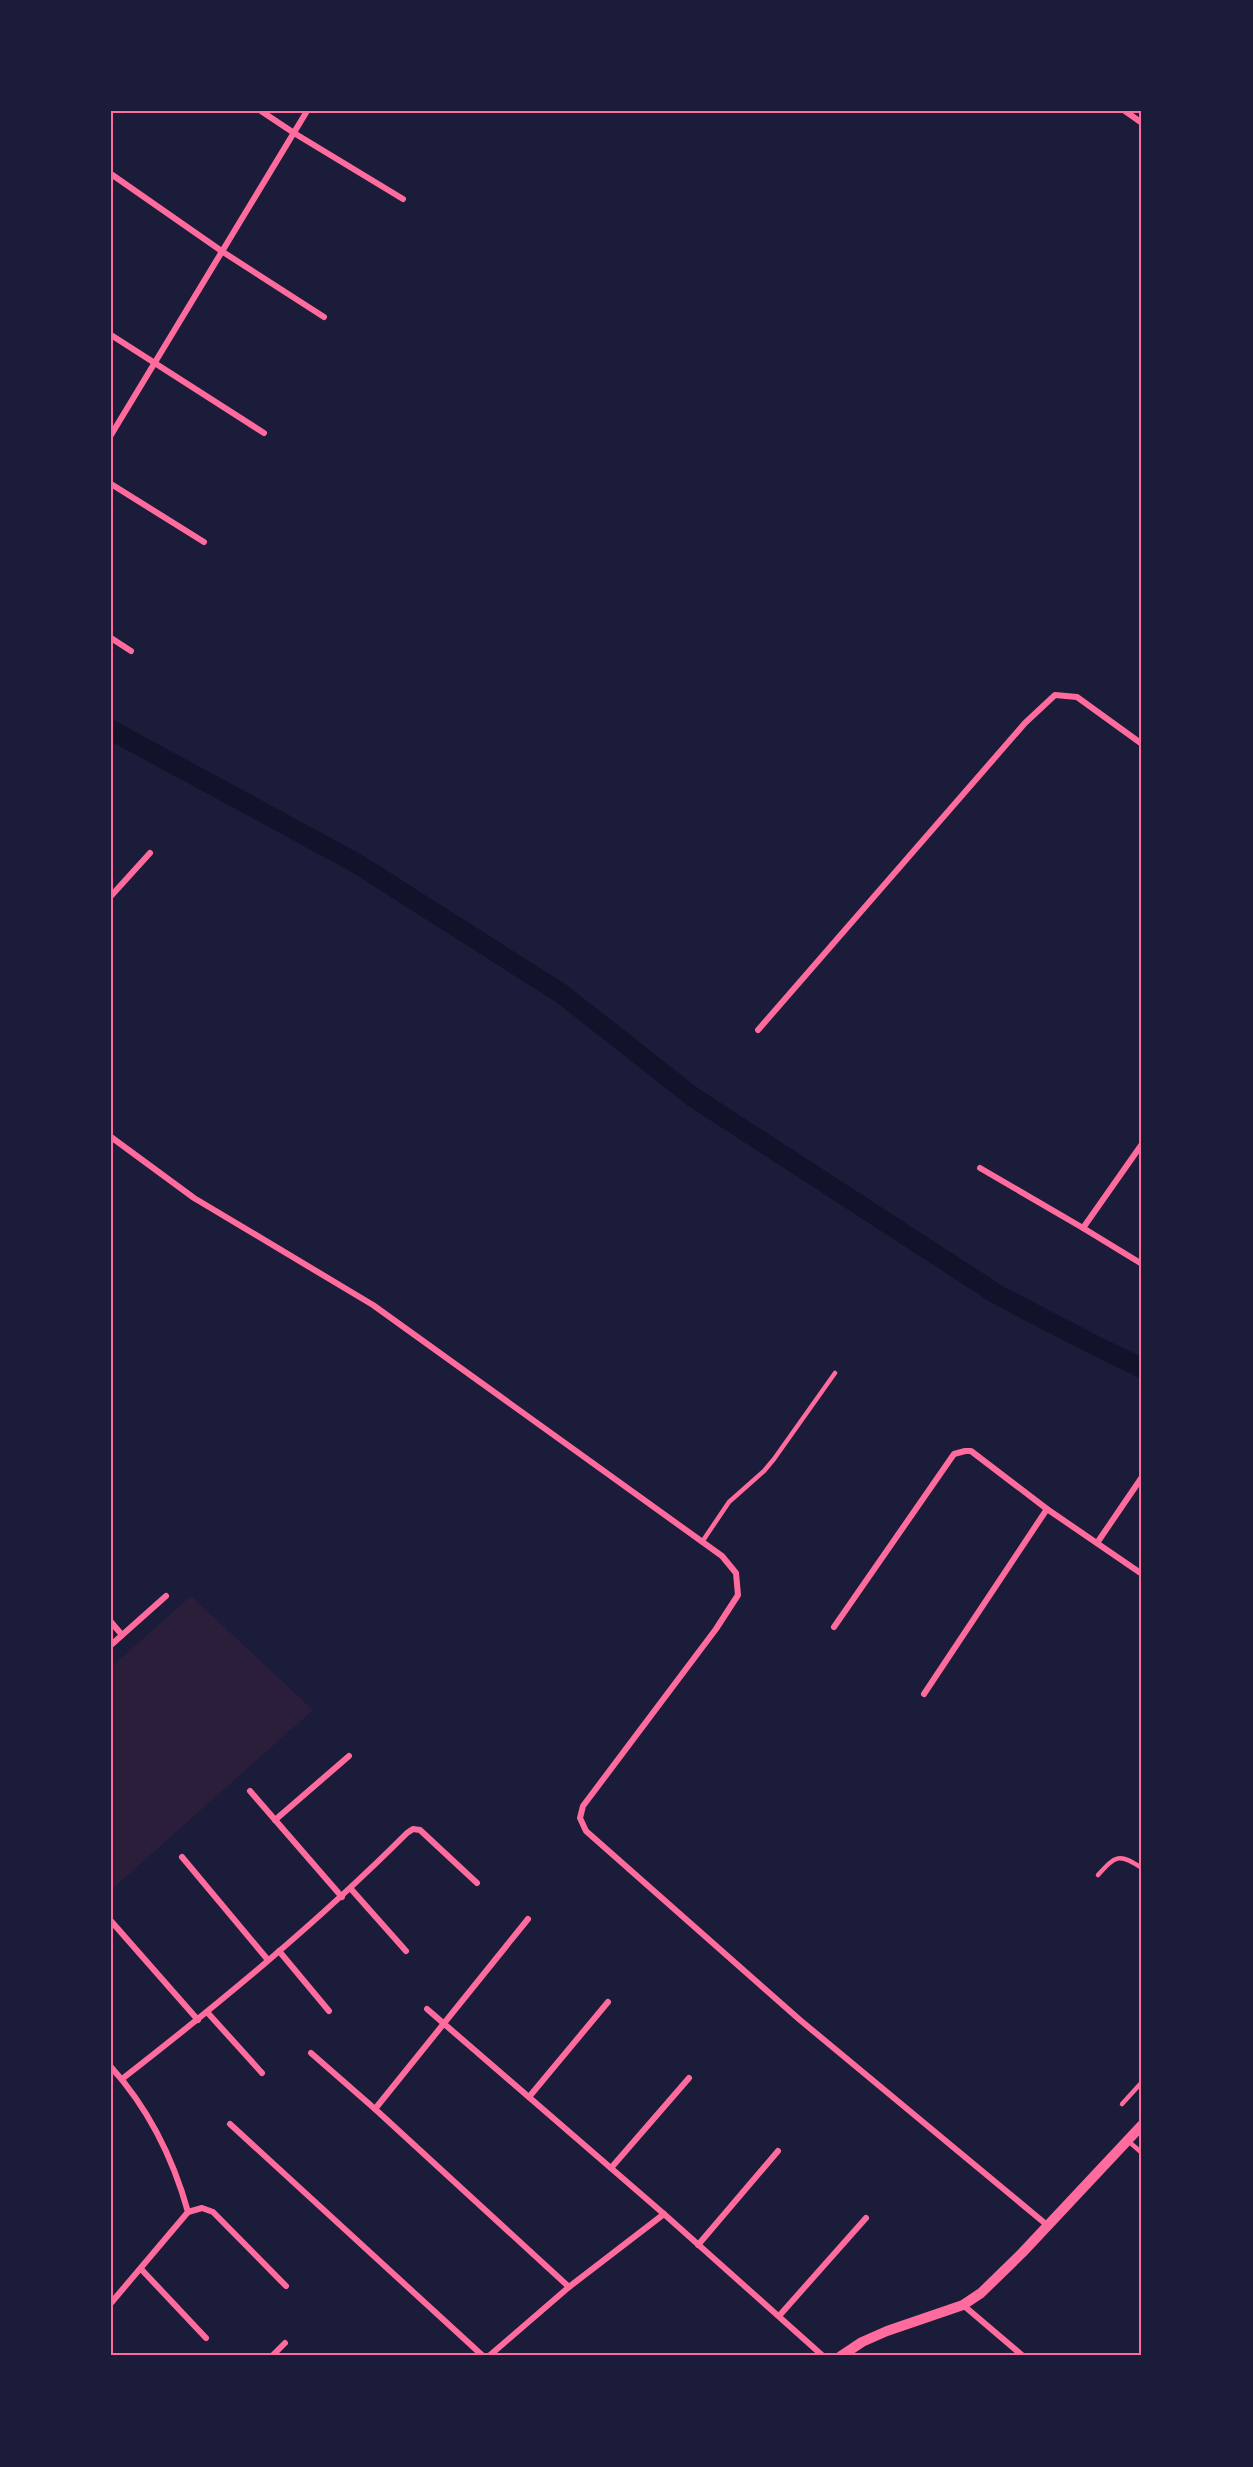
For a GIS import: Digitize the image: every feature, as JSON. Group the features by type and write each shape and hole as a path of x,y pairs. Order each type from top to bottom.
{"street":[{"path":"261,111 403,199"},
{"path":"111,435 307,111"},
{"path":"1125,111 1142,123"},
{"path":"111,174 223,252 324,317"},
{"path":"111,335 264,433"},
{"path":"111,484 204,542"},
{"path":"111,638 131,651"},
{"path":"758,1030 1025,723 1055,694 1077,697 1142,744"},
{"path":"111,896 150,853"},
{"path":"111,1137 194,1198 373,1305 722,1556 736,1573 738,1595 716,1629 583,1806 580,1818 586,1831 800,2020 1047,2225"},
{"path":"1083,1228 1142,1144"},
{"path":"980,1168 1142,1264"},
{"path":"834,1627 954,1454 965,1450 971,1451 1047,1509 1142,1574"},
{"path":"1097,1543 1142,1477"},
{"path":"924,1694 1047,1509"},
{"path":"111,1645 166,1596"},
{"path":"111,1622 122,1635"},
{"path":"275,1820 349,1756"},
{"path":"250,1791 342,1897"},
{"path":"122,2079 198,2020 342,1897 413,1829 420,1830 477,1883"},
{"path":"182,1857 268,1960"},
{"path":"351,1889 406,1952"},
{"path":"375,2109 528,1919"},
{"path":"111,1921 198,2020"},
{"path":"279,1951 329,2011"},
{"path":"529,2097 608,2002"},
{"path":"427,2009 664,2214 823,2356"},
{"path":"207,2012 262,2073"},
{"path":"311,2053 569,2287"},
{"path":"111,2067 153,2121 181,2188 188,2212"},
{"path":"611,2168 689,2078"},
{"path":"230,2124 483,2356"},
{"path":"841,2356 862,2342 963,2304 981,2293 1142,2124"},
{"path":"698,2245 778,2151"},
{"path":"111,2303 188,2212 202,2208 213,2212 286,2286"},
{"path":"489,2356 569,2287 664,2214"},
{"path":"779,2316 866,2218"},
{"path":"141,2269 206,2338"},
{"path":"963,2304 1023,2356"},
{"path":"272,2356 285,2343"}],"lane":[{"path":"702,1542 729,1502 774,1459 835,1373"},
{"path":"1098,1875 1111,1860 1118,1857 1126,1858 1142,1868"},
{"path":"1122,2104 1142,2082"},
{"path":"1127,2140 1142,2154"}],"shaded area":[{"path":"191,1596 313,1710 111,1890 111,1667"}],"waterway":[{"path":"111,730 356,863 562,994 693,1097 998,1295 1142,1368"}]}
